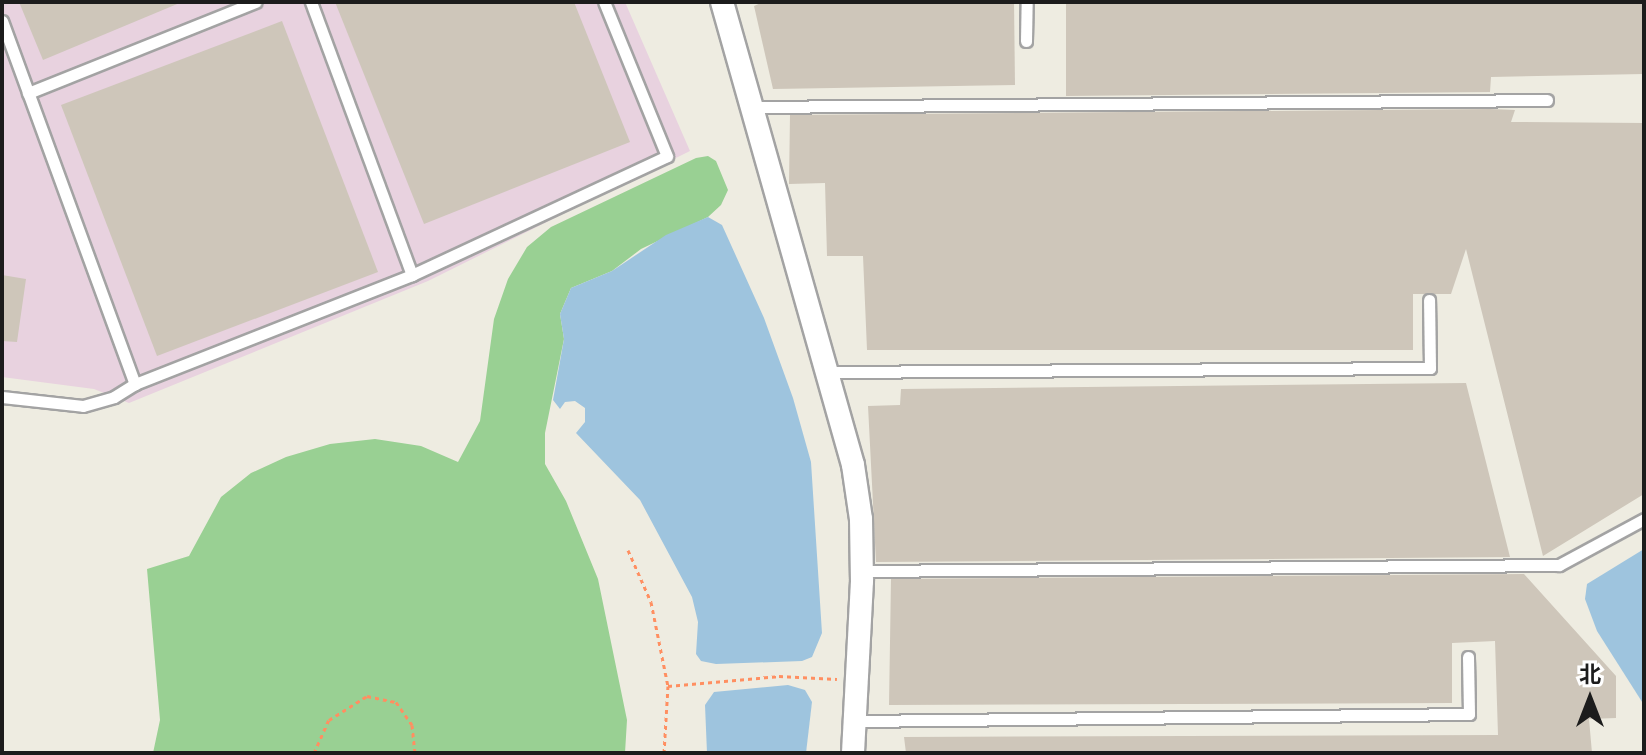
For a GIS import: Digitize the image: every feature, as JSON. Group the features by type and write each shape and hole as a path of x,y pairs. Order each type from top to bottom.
{"street":[{"path":"722,2 853,465 861,519 862,571 853,753"}],"lane":[{"path":"28,93 255,2"},
{"path":"311,2 412,275"},
{"path":"2,397 83,406 114,397 135,384 412,275 667,156 604,2"},
{"path":"1026,41 1027,2"},
{"path":"2,21 135,384"},
{"path":"752,107 1547,100"},
{"path":"825,372 1430,368 1429,300"},
{"path":"862,571 1559,565 1644,519"},
{"path":"856,721 1469,714 1468,657"}],"path":[{"path":"628,550 651,602 668,686 664,753"},
{"path":"668,686 779,676 857,681"},
{"path":"314,753 329,720 367,696 396,702 412,725 415,753"}],"shaded area":[{"path":"2,2 625,2 690,151 428,281 129,403 94,389 2,377"}],"green space":[{"path":"708,156 716,161 728,190 721,205 708,217 641,249 612,271 571,288 560,314 564,339 545,433 545,464 566,501 598,579 627,720 625,753 153,753 160,720 147,569 189,556 221,497 251,473 286,457 330,444 375,439 421,446 458,462 480,421 494,319 508,279 527,247 551,227 696,158"}],"water":[{"path":"708,217 722,225 764,318 793,398 811,462 822,633 812,657 802,661 716,664 701,661 696,654 698,622 692,597 640,500 576,433 585,422 585,408 575,401 565,402 560,409 553,400 564,339 560,314 571,288 612,271 666,235"},
{"path":"1644,549 1644,705 1597,631 1585,599 1587,584"},
{"path":"788,685 805,690 812,702 806,753 707,753 705,705 714,692"}],"building":[{"path":"19,2 182,2 43,60"},
{"path":"335,2 574,2 630,142 424,224"},
{"path":"763,2 1014,2 1015,85 773,89 754,6"},
{"path":"1066,2 1644,2 1644,74 1491,77 1490,92 1066,96"},
{"path":"282,21 378,272 157,356 61,105"},
{"path":"1515,110 1511,122 1644,123 1644,494 1543,556 1466,249 1451,294 1413,294 1413,350 867,350 863,256 827,256 825,183 789,184 790,115"},
{"path":"2,275 26,279 17,342 2,341"},
{"path":"1466,383 1510,557 876,562 868,406 900,405 901,389"},
{"path":"1524,574 1616,676 1616,718 1589,719 1592,753 906,753 904,737 1498,735 1495,641 1452,643 1452,703 889,705 891,579"}]}
